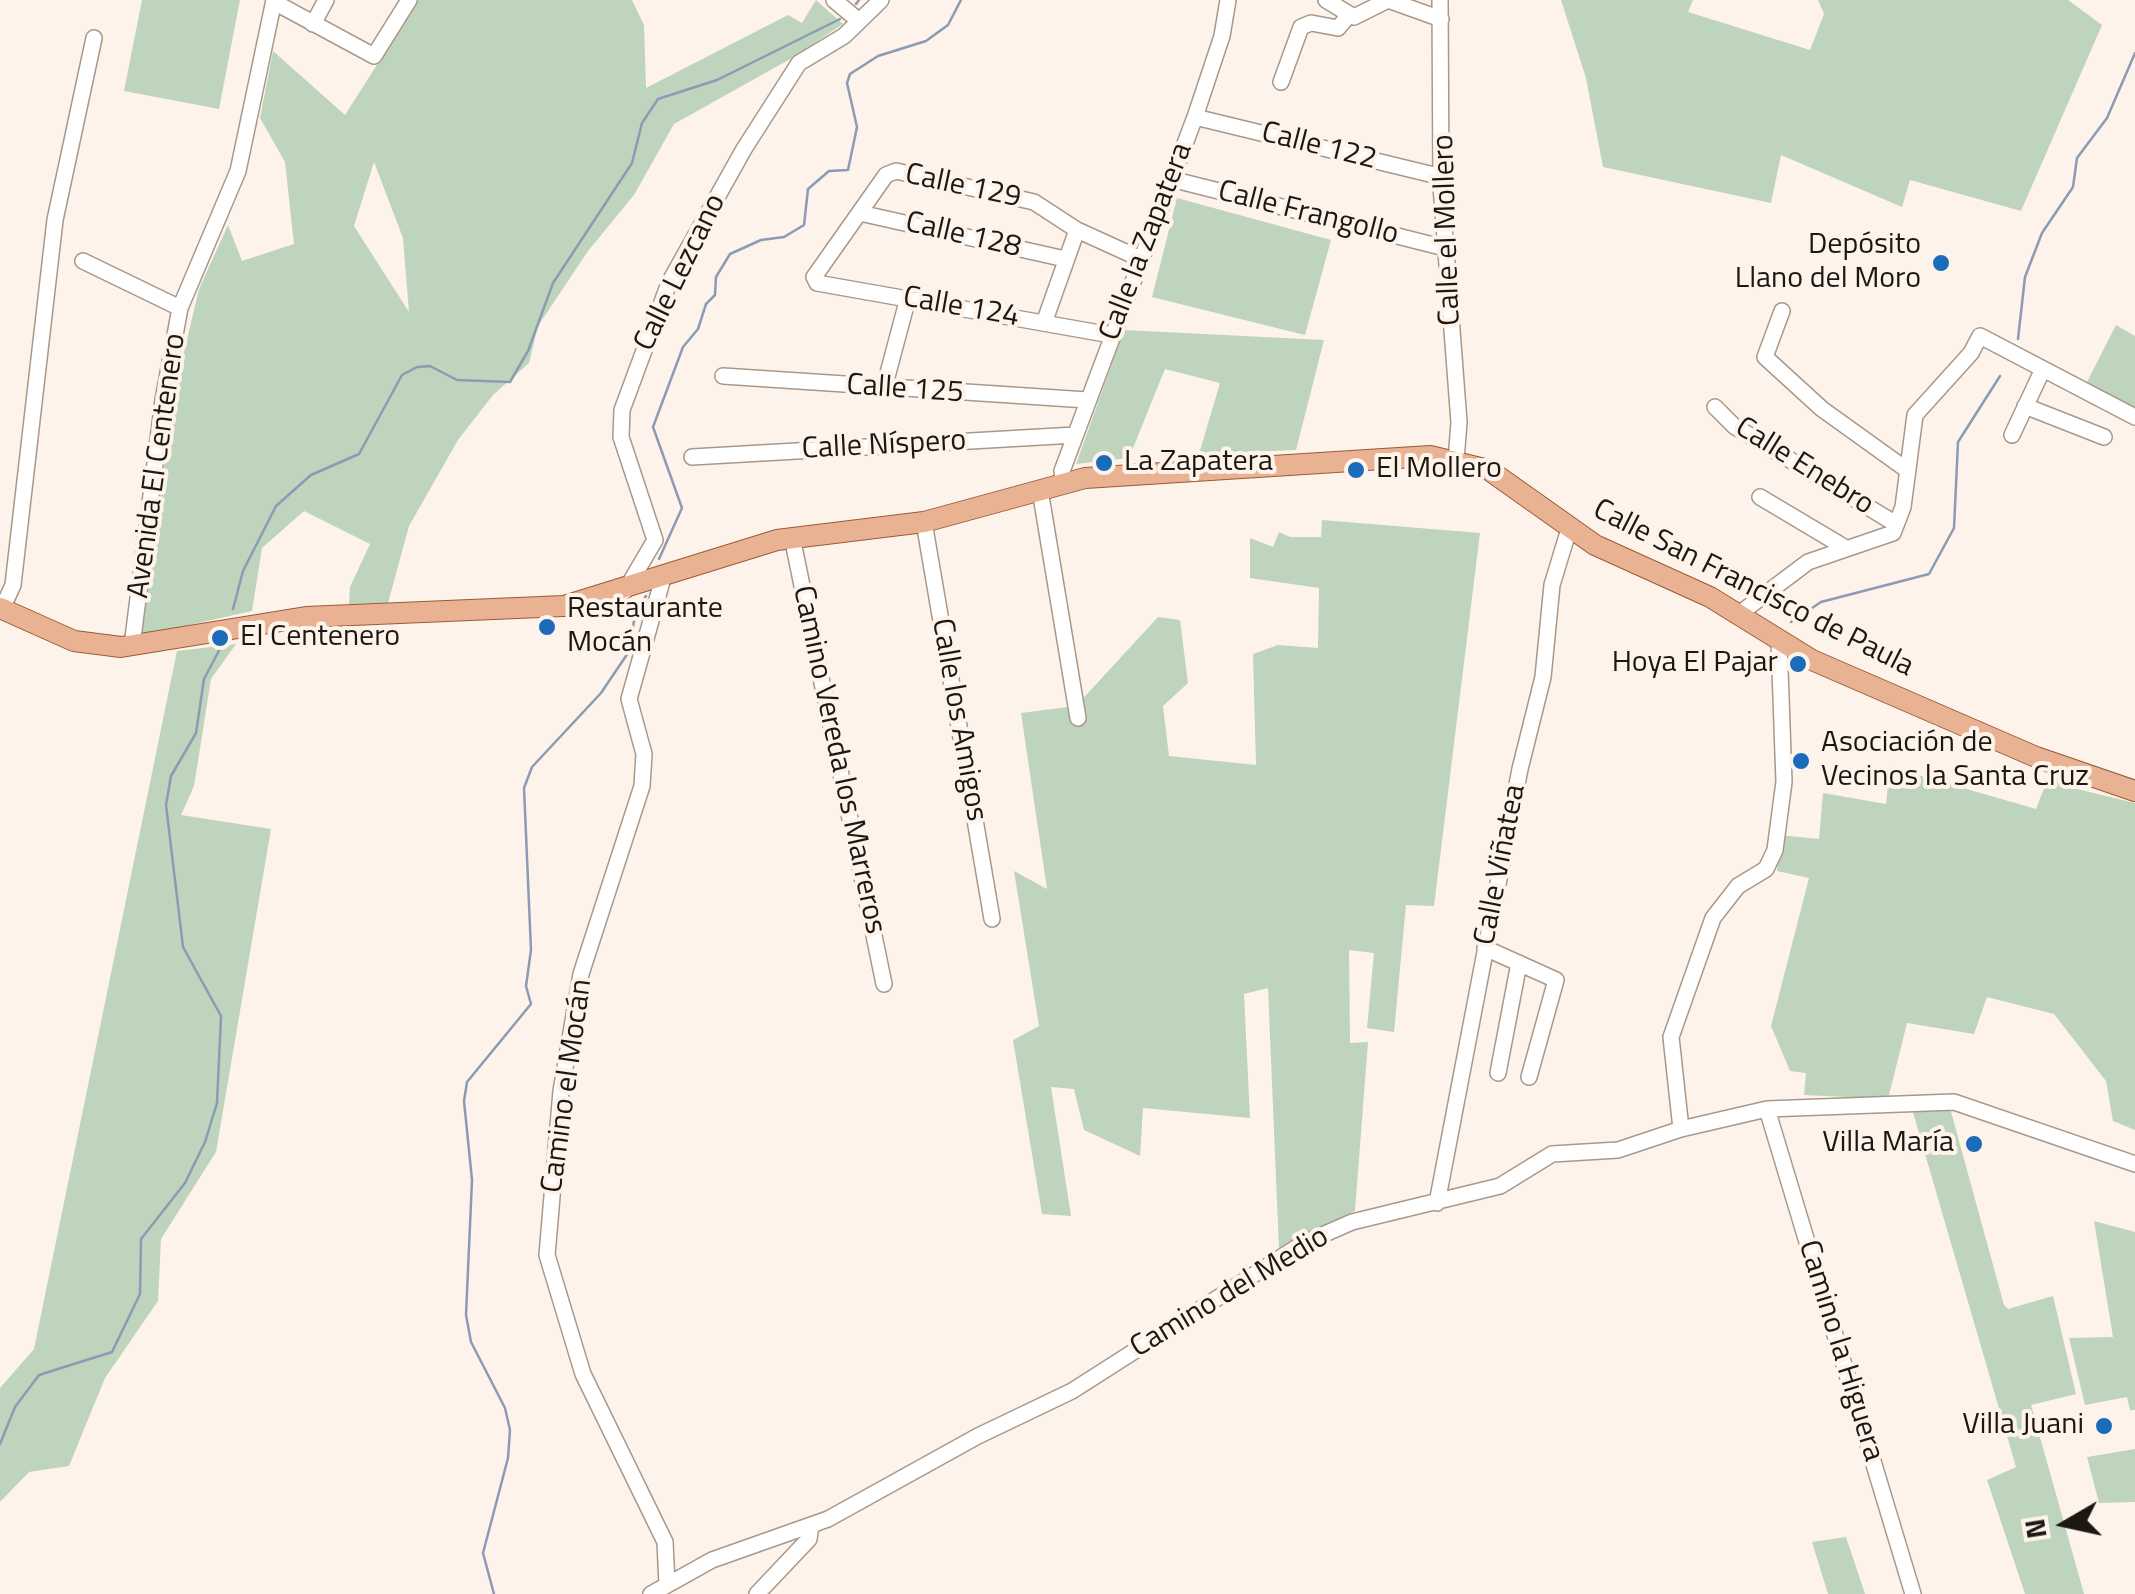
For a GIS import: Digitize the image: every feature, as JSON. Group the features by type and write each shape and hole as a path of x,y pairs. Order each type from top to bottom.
{"main road":[{"name":"Calle San Francisco de Paula","path":"1,608 74,641 132,646 306,617 550,608 624,591 792,537 924,522 1063,483 1119,472 1430,456 1456,460 1510,482 1569,529 1739,614 1778,641 2036,757 2135,791"}],"street":[{"path":"313,24 326,0"},
{"path":"274,1 374,56 409,0"},
{"path":"834,0 859,21"},
{"name":"Calle Lezcano","path":"624,591 655,540 621,437 622,410 669,283 744,149 800,64 859,21 880,0"},
{"name":"Calle la Zapatera","path":"1063,483 1062,471 1087,400 1196,117 1222,36 1228,0"},
{"path":"1326,0 1349,14 1361,16 1388,0 1440,19"},
{"name":"Calle el Mollero","path":"1440,0 1445,248 1459,422 1456,460"},
{"name":"Avenida El Centenero","path":"132,646 163,400 180,308 238,170 274,1"},
{"path":"1281,82 1301,27 1311,23 1338,28 1349,14"},
{"path":"1,608 14,585 55,220 94,38"},
{"name":"Calle 122","path":"1196,117 1442,177"},
{"name":"Calle 129","path":"860,213 890,172 1034,202 1076,230 1141,258"},
{"name":"Calle Frangollo","path":"1171,180 1445,248"},
{"name":"Calle 124","path":"860,213 814,277 817,283 1111,335"},
{"name":"Calle 128","path":"860,213 1065,260"},
{"path":"1044,323 1076,230"},
{"path":"83,261 180,308"},
{"path":"884,388 908,298"},
{"path":"1782,311 1765,357 1822,409 1908,470"},
{"path":"1739,614 1801,566 1893,532 1908,470 1915,415 1971,353 1980,336 2135,417"},
{"path":"2012,435 2043,369"},
{"name":"Calle 125","path":"723,376 1087,400"},
{"path":"2025,406 2104,438"},
{"name":"Calle Enebro","path":"1715,407 1734,426 1896,524"},
{"name":"Calle Níspero","path":"692,458 1075,436"},
{"path":"1040,490 1078,718"},
{"path":"1760,497 1844,547"},
{"name":"Calle los Amigos","path":"924,522 992,919"},
{"name":"Calle Viñatea","path":"1437,1203 1485,948 1543,678 1552,585 1569,529"},
{"name":"Camino Vereda los Marreros","path":"792,537 884,984"},
{"name":"Camino el Mocán","path":"664,578 629,699 644,754 642,786 581,974 561,1090 547,1255 583,1374 665,1542 668,1585"},
{"path":"1681,1128 1671,1037 1713,918 1738,886 1766,869 1775,850 1784,782 1778,641"},
{"path":"1485,948 1556,980 1529,1077"},
{"path":"1498,1073 1520,963"},
{"name":"Camino del Medio","path":"651,1594 712,1560 810,1526 1072,1391 1302,1244 1352,1222 1500,1186 1552,1154 1618,1150 1681,1128 1768,1109 1965,1104 2135,1164"},
{"name":"Camino la Higuera","path":"1768,1109 1912,1594"},
{"path":"757,1594 809,1539 810,1526"}],"green space":[{"path":"142,0 240,0 219,109 124,91"},
{"path":"418,0 632,0 644,25 646,88 788,15 802,23 816,0 843,24 792,58 674,124 634,195 588,251 538,326 529,363 493,395 458,440 409,526 388,603 349,604 350,587 370,544 304,511 262,548 252,611 140,636 174,394 199,289 228,225 242,261 294,244 285,162 260,118 273,51 345,115","holes":["374,162 403,238 409,312 354,226"]},
{"path":"1561,0 1693,0 1688,12 1810,50 1824,14 1818,0 2068,0 2102,25 2021,211 1910,180 1902,207 1781,155 1771,203 1603,167 1586,78"},
{"path":"1177,198 1331,240 1305,335 1152,297"},
{"path":"2116,325 2135,336 2135,410 2087,382"},
{"path":"1124,330 1324,340 1296,450 1199,454 1220,383 1165,369 1129,458 1076,464"},
{"path":"1322,520 1480,533 1434,906 1406,905 1394,1032 1367,1028 1374,953 1349,950 1350,1043 1368,1042 1355,1211 1279,1249 1268,988 1244,994 1250,1118 1143,1108 1140,1156 1084,1130 1074,1089 1051,1087 1071,1216 1042,1214 1013,1040 1039,1026 1014,871 1047,889 1021,713 1076,706 1158,617 1180,620 1188,683 1163,706 1169,756 1256,765 1253,654 1278,645 1318,648 1319,588 1250,578 1250,538 1273,547 1279,532 1290,537 1321,537"},
{"path":"236,644 211,679 194,786 181,815 271,829 216,1152 161,1239 158,1301 105,1378 69,1466 29,1472 0,1502 0,1388 34,1349 177,651"},
{"path":"1890,767 2036,809 2050,773 2077,789 2135,803 2135,1130 2113,1121 2106,1081 2054,1014 1987,997 1974,1034 1907,1023 1888,1099 1804,1095 1806,1073 1790,1071 1771,1026 1809,878 1777,871 1780,835 1819,839 1823,793 1886,804"},
{"path":"1950,1108 2004,1305 2008,1309 2053,1296 2076,1394 2031,1405 2084,1594 2025,1594 1987,1480 2016,1467 1912,1109"},
{"path":"2094,1221 2135,1232 2135,1410 2130,1410 2127,1397 2085,1405 2069,1338 2113,1337"},
{"path":"2135,1449 2135,1502 2099,1503 2087,1457"},
{"path":"1846,1537 1865,1594 1828,1594 1812,1542"}],"waterway":[{"path":"856,4 859,0"},
{"path":"659,559 682,508 653,427 683,347 698,329 706,304 715,295 716,277 730,254 761,240 784,237 804,225 808,189 829,171 848,170 857,127 847,83 850,74 878,56 926,41 948,25 961,0"},
{"path":"233,609 243,571 276,506 311,475 359,454 402,375 417,367 430,366 457,380 510,382 528,351 553,283 632,163 642,123 658,99 717,80 840,19"},
{"path":"2018,339 2025,277 2042,233 2073,187 2077,158 2107,118 2135,53"},
{"path":"1791,622 1821,602 1929,574 1954,528 1958,442 2000,376"},
{"path":"494,1594 483,1553 508,1458 510,1430 505,1408 471,1342 466,1315 472,1180 464,1101 467,1082 531,1004 526,986 531,950 524,788 532,767 601,693 630,650 635,613 646,596"},
{"path":"0,1444 15,1407 39,1375 112,1352 140,1294 141,1239 185,1183 205,1142 217,1103 221,1016 183,947 166,805 171,776 196,733 204,679 222,645"}],"place":[{"name":"Depósito Llano del Moro","path":"1941,263"},
{"name":"La Zapatera","path":"1104,463"},
{"name":"El Mollero","path":"1356,470"},
{"name":"Restaurante Mocán","path":"547,627"},
{"name":"El Centenero","path":"220,638"},
{"name":"Hoya El Pajar","path":"1798,664"},
{"name":"Asociación de Vecinos la Santa Cruz","path":"1801,761"},
{"name":"Villa María","path":"1974,1144"},
{"name":"Villa Juani","path":"2104,1426"}]}
